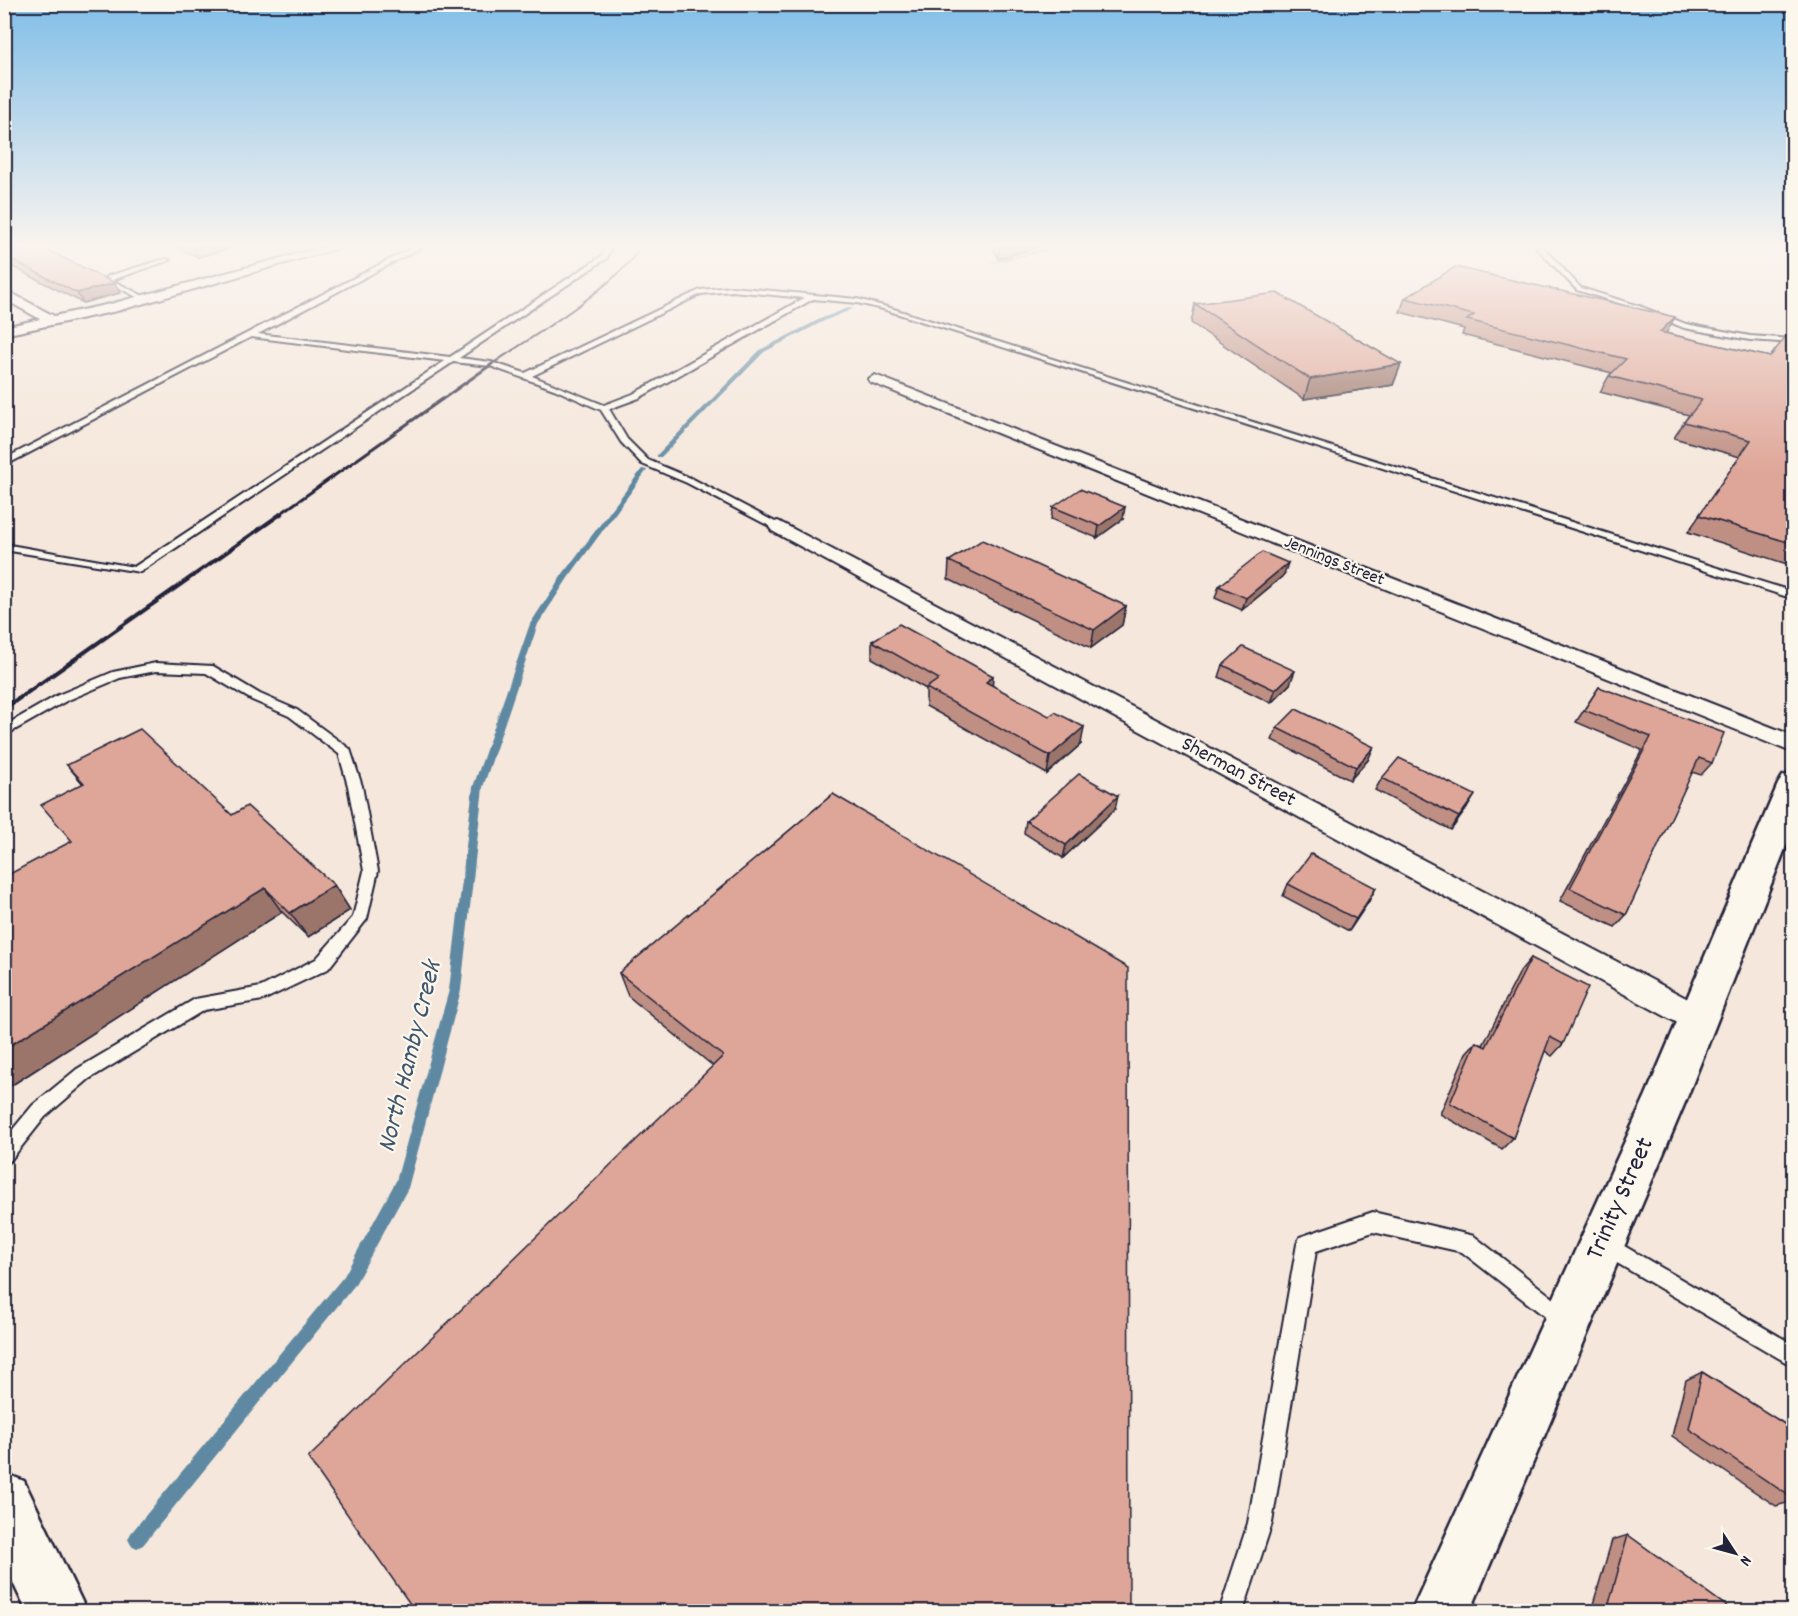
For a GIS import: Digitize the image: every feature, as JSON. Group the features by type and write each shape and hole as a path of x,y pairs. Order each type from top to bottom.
{"street":[{"path":"4,331 52,322"},
{"name":"Jennings Street","path":"875,379 1794,745"},
{"name":"Sherman Street","path":"778,527 1698,1019"},
{"name":"Trinity Street","path":"1440,1611 1568,1322 1698,1019 1794,784"},
{"path":"4,1501 58,1611"}],"lane":[{"path":"4,463 275,322"},
{"path":"4,547 136,570 507,322"},
{"path":"525,376 637,322"},
{"path":"604,408 636,396 766,322"},
{"path":"932,322 1794,596"},
{"path":"1679,322 1702,330 1750,338 1794,340"},
{"path":"249,336 453,358 491,364 525,376 604,408 624,440 645,462 690,481 778,527"},
{"path":"4,732 53,702 117,675 156,667 209,669 256,697 293,713 345,752 355,786 371,871 360,919 322,964 263,993 201,1004 83,1074 39,1111 4,1155"},
{"path":"1231,1611 1260,1523 1307,1244 1373,1222 1467,1243 1568,1322"},
{"path":"1602,1243 1794,1357"}],"building":[{"path":"1223,322 1328,322 1401,364 1310,379"},
{"path":"1477,322 1670,322 1660,332 1770,357 1789,332 1794,332 1794,544 1699,515 1751,440 1684,422 1702,400 1609,376 1626,359"},
{"path":"1080,489 1125,507 1099,526 1053,507"},
{"path":"982,540 1126,606 1094,630 949,561"},
{"path":"1262,552 1288,563 1246,598 1219,586"},
{"path":"899,624 993,676 986,682 1049,716 1055,712 1084,727 1050,756 926,688 939,679 872,641"},
{"path":"1243,647 1295,671 1275,690 1223,665"},
{"path":"1599,687 1724,733 1712,763 1699,758 1626,915 1570,888 1651,737 1584,710"},
{"path":"1296,709 1374,747 1356,767 1277,728"},
{"path":"140,729 232,815 247,806 334,885 290,913 265,888 4,1049 4,877 72,841 41,805 84,783 67,765"},
{"path":"1399,758 1475,795 1459,817 1382,778"},
{"path":"1079,774 1118,796 1066,845 1026,821"},
{"path":"833,794 1128,968 1129,1611 415,1611 308,1458 723,1056 619,973"},
{"path":"1311,854 1376,888 1356,919 1288,884"},
{"path":"1531,958 1588,987 1563,1044 1550,1037 1513,1138 1450,1103 1476,1042 1486,1047"},
{"path":"1702,1372 1794,1430 1794,1499 1689,1429"},
{"path":"1628,1535 1733,1611 1607,1611"}],"waterway":[{"name":"North Hamby Creek","path":"659,456 762,351 817,322"},
{"name":"North Hamby Creek","path":"137,1539 349,1281 403,1183 455,990 478,787 534,624 565,577 644,470"}],"railway":[{"path":"492,364 554,322"},
{"path":"280,514 492,364"},
{"path":"14,702 282,513"},
{"path":"4,709 16,700"}]}
